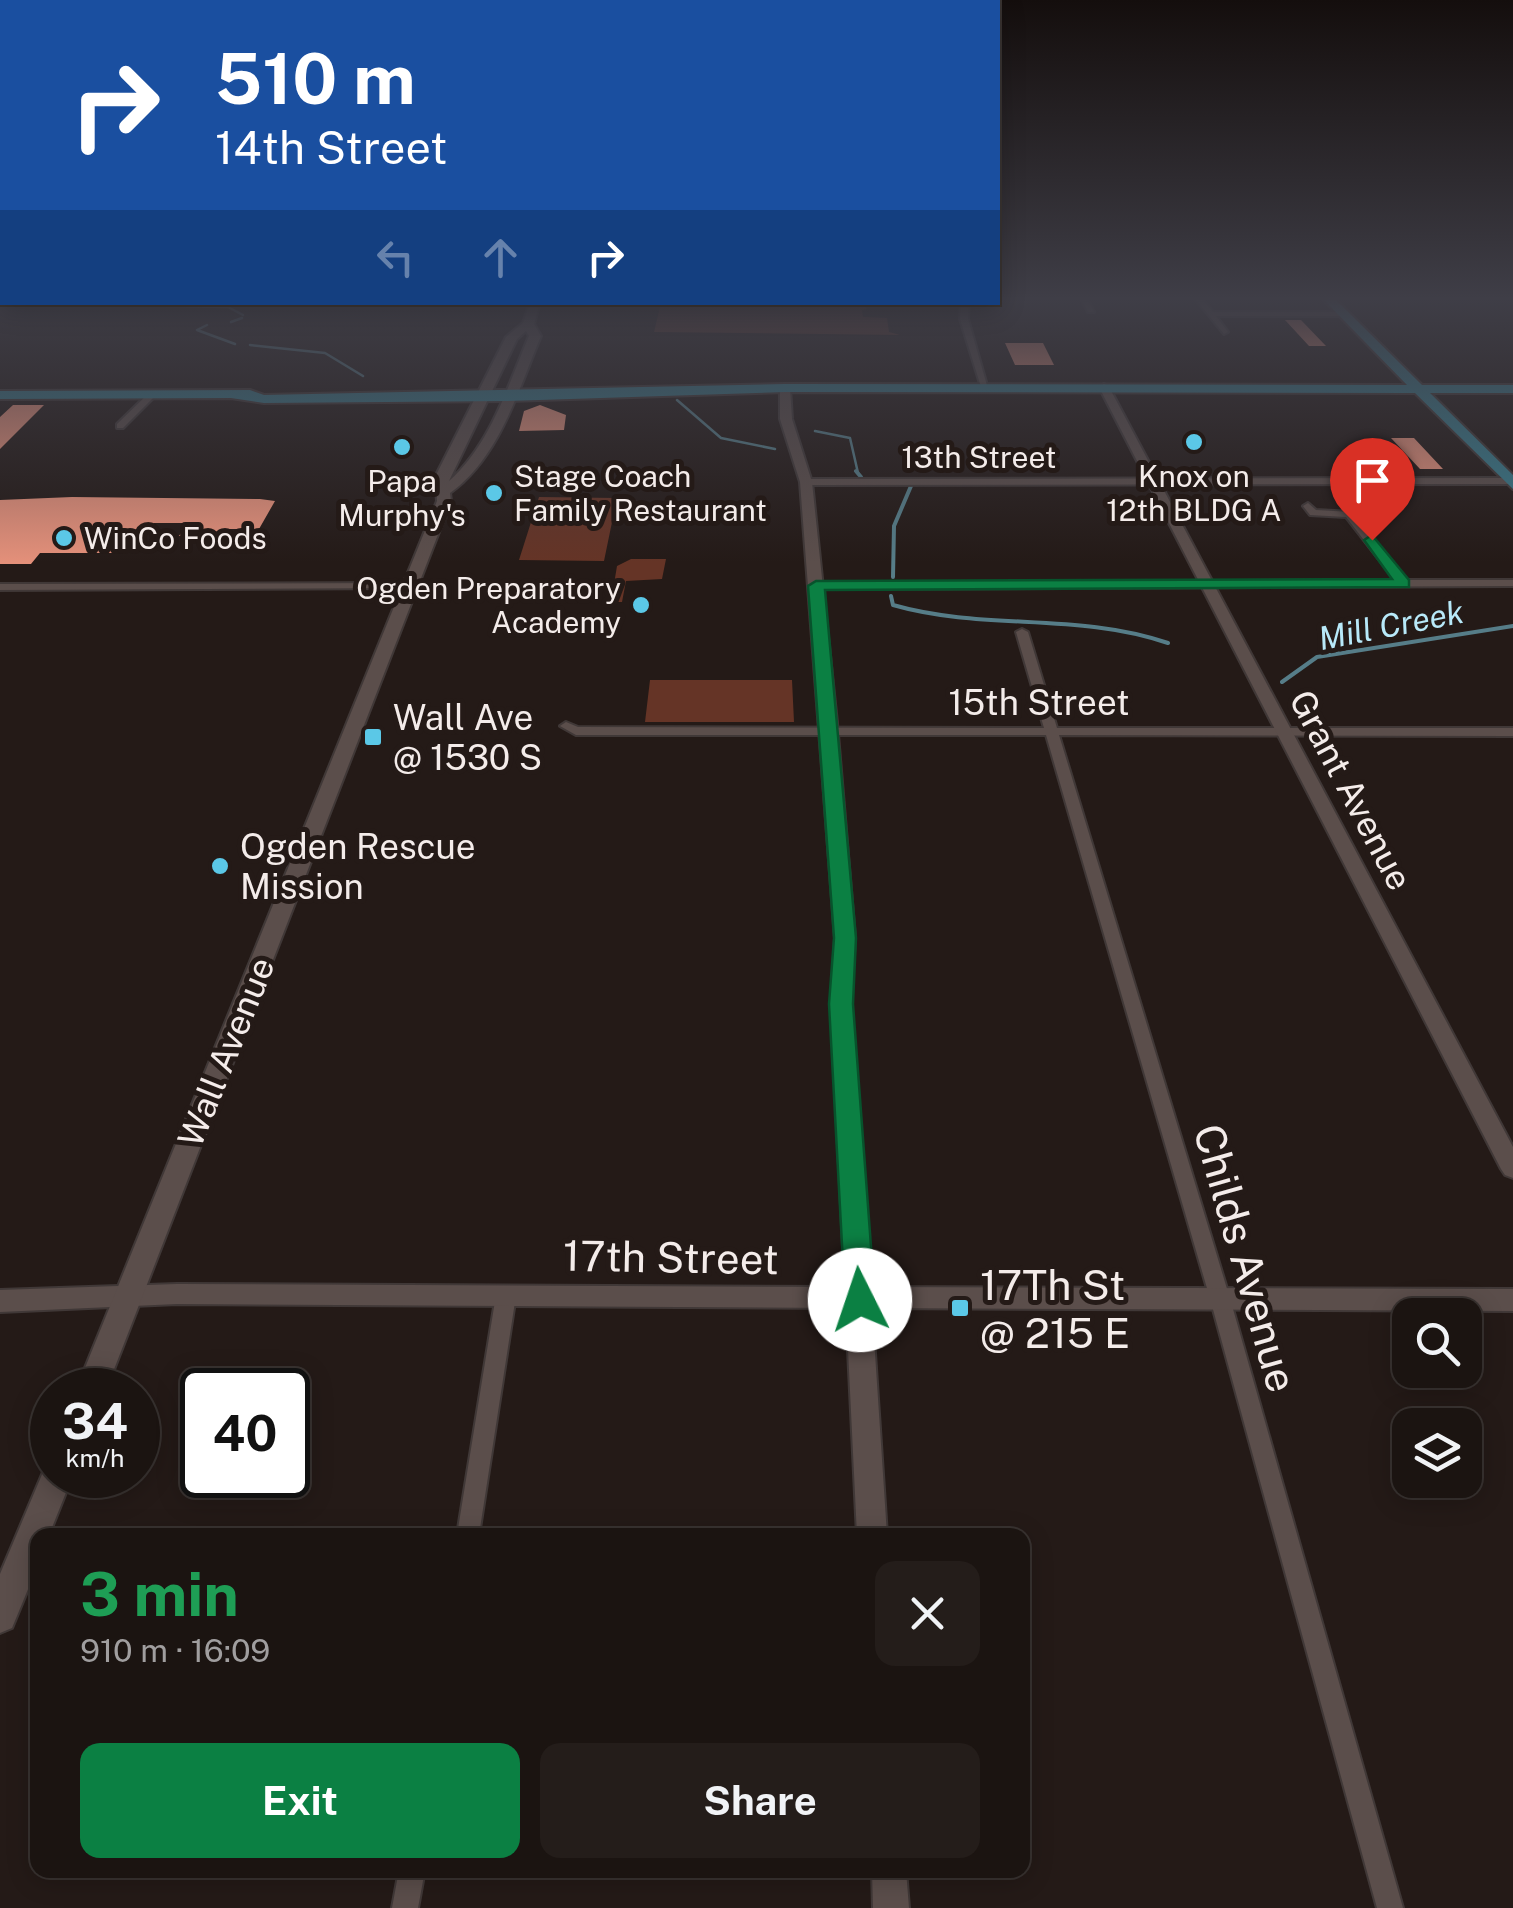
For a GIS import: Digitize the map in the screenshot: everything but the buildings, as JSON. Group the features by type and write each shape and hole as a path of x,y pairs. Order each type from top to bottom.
{"main road":[{"name":"Wall Avenue","path":"446,490 442,477 488,385"},
{"name":"Wall Avenue","path":"100,1368 446,490 464,478 513,385"},
{"path":"0,395 509,394 1254,385"},
{"path":"1413,385 1512,482"},
{"path":"36,1528 48,1498"},
{"path":"0,1616 30,1542"}],"street":[{"name":"Grant Avenue","path":"1104,387 1513,1169"},
{"path":"785,388 786,419 806,482 845,938 841,1004 872,1528"},
{"path":"120,426 152,395"},
{"name":"13th Street","path":"806,482 1512,482"},
{"path":"1308,506 1313,514 1349,514 1403,584"},
{"path":"816,586 1513,584"},
{"path":"0,586 409,585"},
{"name":"Childs Avenue","path":"1022,632 1221,1302 1390,1908"},
{"name":"15th Street","path":"566,726 576,731 1513,732"},
{"name":"17th Street","path":"0,1301 128,1299 177,1294 1221,1302 1513,1300"},
{"path":"469,1528 506,1295"},
{"path":"405,1908 411,1878"},
{"path":"890,1878 892,1908"}],"shaded area":[{"path":"539,497 617,498 604,561 519,560"},
{"path":"631,559 666,559 662,579 626,581 622,602 611,602 617,566"},
{"path":"650,680 792,680 794,722 645,722"}],"waterway":[{"name":"Mill Creek","path":"677,400 721,438 775,449"},
{"name":"Mill Creek","path":"815,431 850,438 858,473"},
{"name":"Mill Creek","path":"856,471 861,477"},
{"name":"Mill Creek","path":"893,577 894,526 911,486"},
{"name":"Mill Creek","path":"891,596 893,605 927,613 1100,628 1168,643"},
{"name":"Mill Creek","path":"1282,682 1317,657 1513,626"}],"place":[{"name":"Knox on 12th BLDG A","path":"1194,442"},
{"name":"Papa Murphy's","path":"402,447"},
{"name":"Stage Coach Family Restaurant","path":"494,493"},
{"name":"WinCo Foods","path":"64,538"},
{"name":"Ogden Preparatory Academy","path":"641,605"},
{"name":"Wall Ave @ 1530 S","path":"373,737"},
{"name":"Ogden Rescue Mission","path":"220,866"},
{"name":"17Th St @ 215 E","path":"960,1308"}],"route":[{"path":"860,1300 841,1004 845,938 816,586 1403,584 1372,540"}]}
